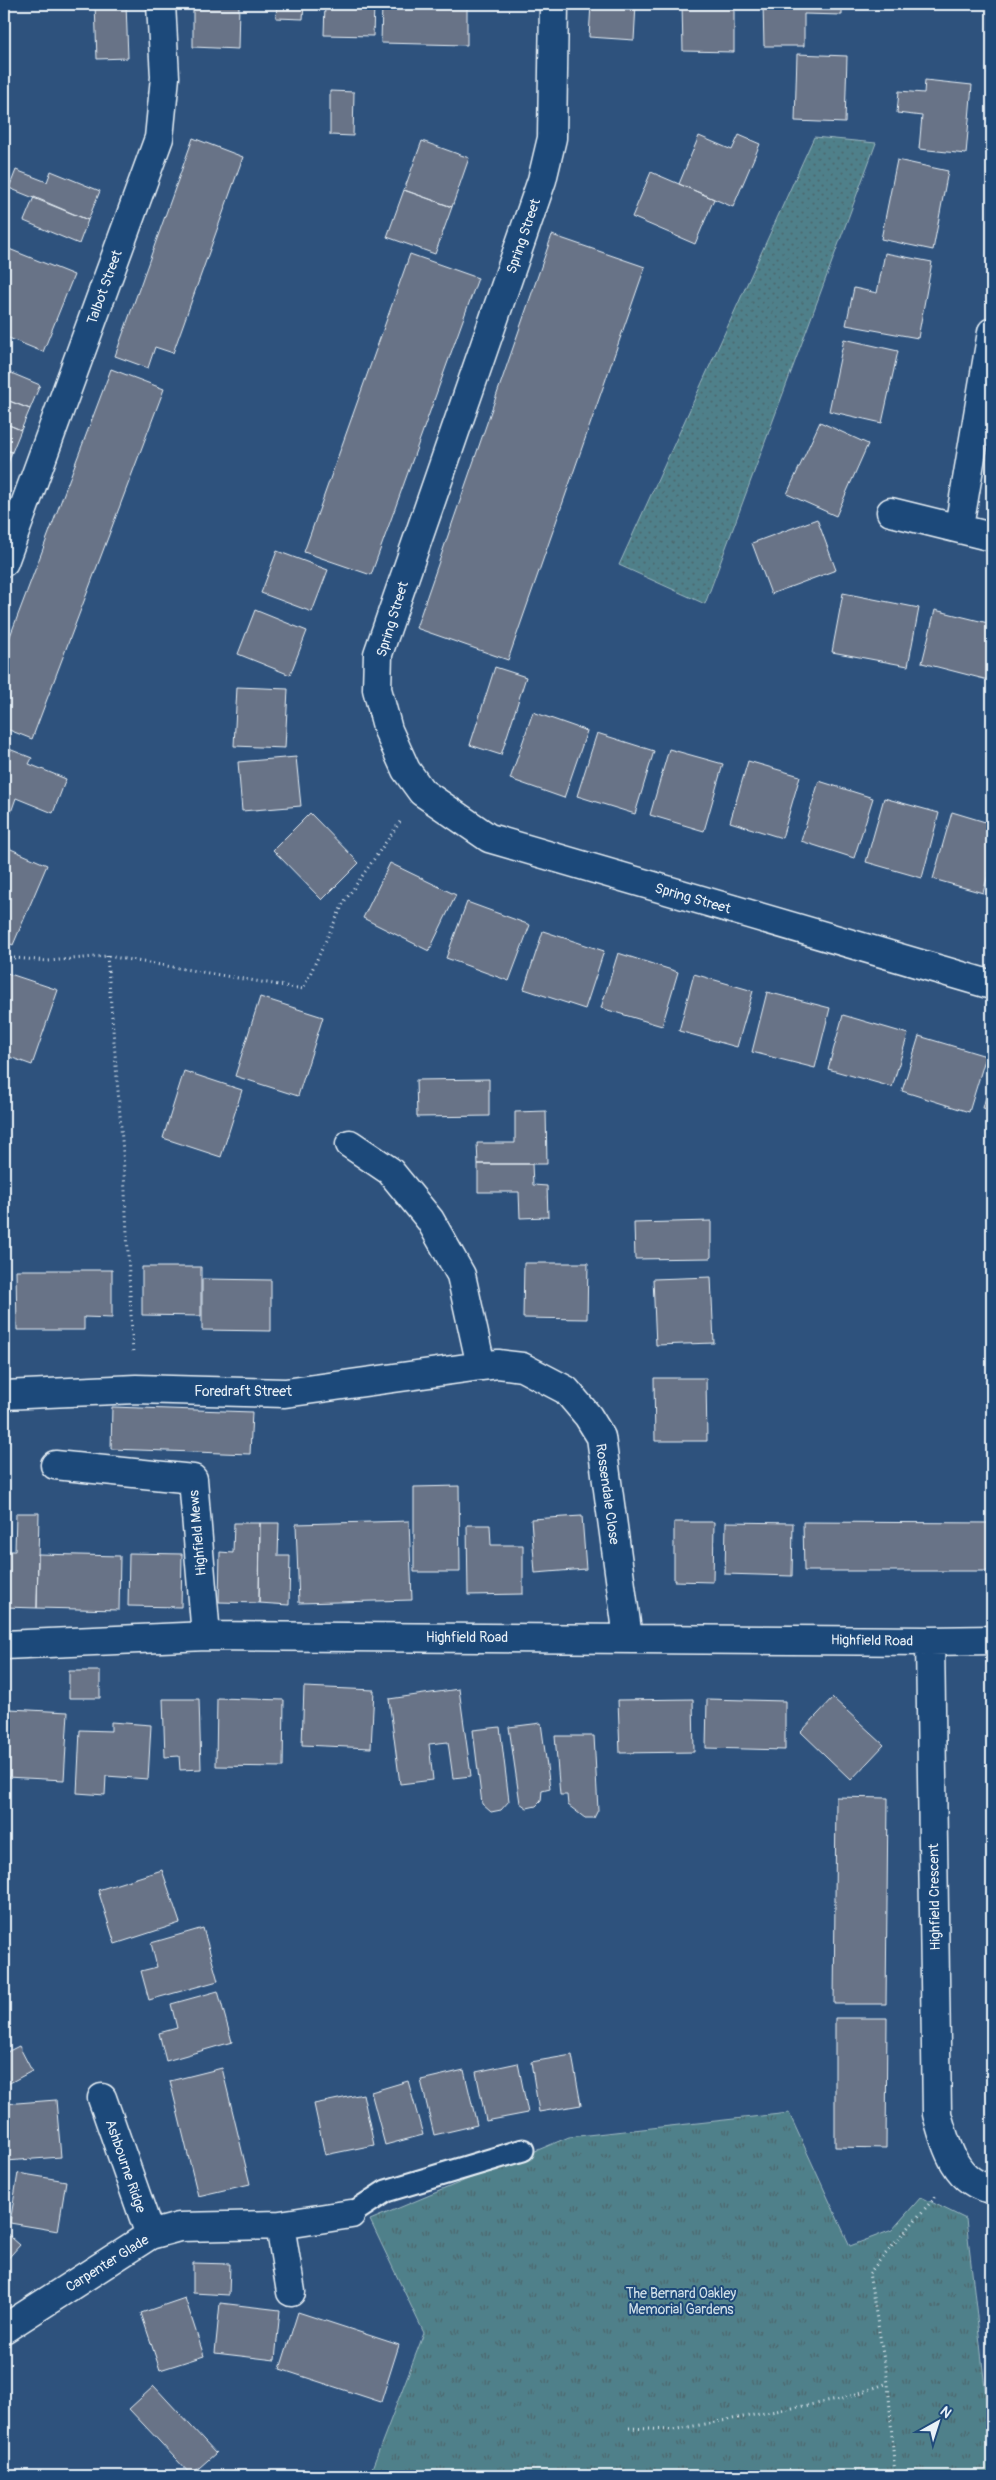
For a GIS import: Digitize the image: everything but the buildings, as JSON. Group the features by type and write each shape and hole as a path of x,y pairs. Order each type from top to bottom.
{"street":[{"name":"Talbot Street","path":"4,562 159,138 165,77 161,4"},
{"name":"Spring Street","path":"554,4 552,138 542,180 378,654 377,689 388,730 406,770 422,792 489,838 992,985"},
{"path":"959,527 992,332"},
{"path":"891,512 959,527 992,537"},
{"path":"350,1144 390,1172 430,1220 461,1275 481,1366"},
{"name":"Rossendale Close","path":"481,1366 498,1364 522,1367 566,1390 588,1416 601,1437 628,1638"},
{"name":"Foredraft Street","path":"4,1395 136,1389 285,1393 481,1366"},
{"name":"Highfield Mews","path":"55,1465 193,1479 206,1636"},
{"name":"Highfield Road","path":"4,1644 206,1636 930,1641"},
{"path":"930,1641 992,1640"},
{"name":"Highfield Crescent","path":"930,1641 937,2114 946,2148 962,2175 980,2187 992,2190"},
{"name":"Ashbourne Ridge","path":"102,2098 150,2234"},
{"name":"Carpenter Glade","path":"4,2329 150,2234 179,2227 280,2225 351,2214"},
{"path":"280,2225 291,2292"}],"lane":[{"path":"351,2214 386,2191 522,2150"}],"path":[{"path":"4,957 48,962 107,956 303,989 344,902 422,792"},
{"path":"107,956 123,1152 131,1336 136,1389"},
{"path":"895,2476 888,2384 869,2273 932,2199 962,2175"},
{"path":"629,2428 672,2430 842,2399 888,2384"}],"green space":[{"path":"814,137 876,143 705,604 619,565"},
{"name":"The Bernard Oakley Memorial Gardens","path":"789,2113 850,2246 892,2230 921,2197 966,2219 992,2450 992,2476 369,2476 424,2333 370,2220 569,2137"}]}
